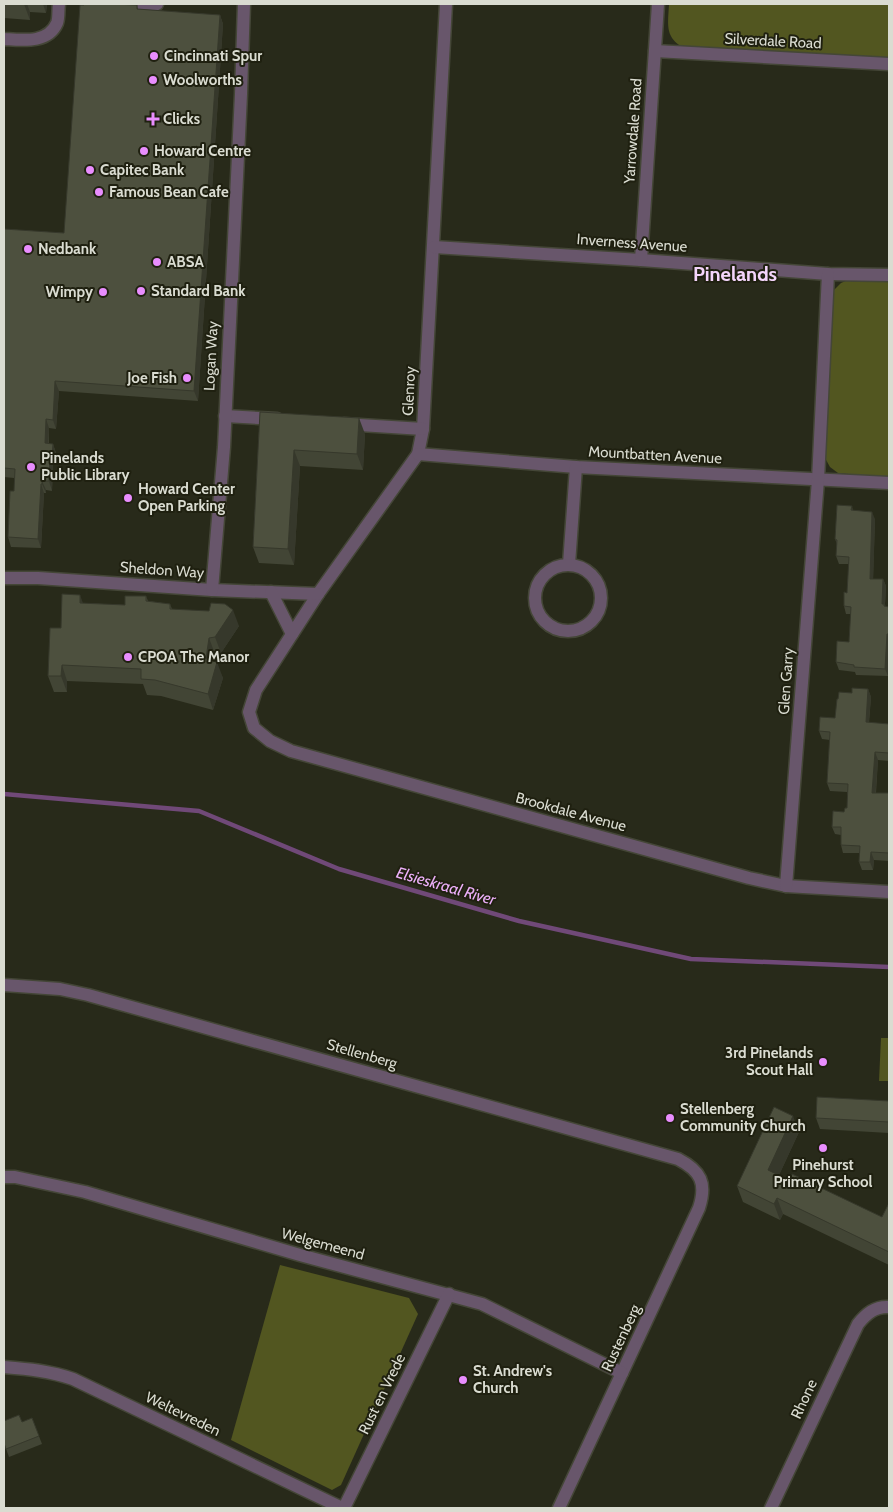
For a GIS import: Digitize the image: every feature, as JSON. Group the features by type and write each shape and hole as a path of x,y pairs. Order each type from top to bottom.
{"street":[{"path":"4,39 33,40 50,33 58,22 59,4"},
{"path":"104,4 151,7 156,4"},
{"name":"Logan Way","path":"212,590 224,447 244,4"},
{"name":"Glenroy","path":"254,728 249,712 256,690 318,594 418,454 423,429 446,4"},
{"name":"Yarrowdale Road","path":"641,260 658,4"},
{"name":"Silverdale Road","path":"655,51 889,64"},
{"name":"Inverness Avenue","path":"434,247 828,274 889,275"},
{"path":"818,480 828,274"},
{"path":"225,416 294,420"},
{"path":"334,423 423,429"},
{"name":"Mountbatten Avenue","path":"418,454 576,467 889,483"},
{"path":"569,564 576,467"},
{"name":"Glen Garry","path":"786,886 818,480"},
{"path":"569,564 582,567 593,574 600,585 602,599 600,610 593,622 580,630 567,632 557,630 547,624 540,616 535,602 536,589 543,575 557,566 569,564"},
{"name":"Sheldon Way","path":"4,578 46,578 212,590 318,594"},
{"path":"271,592 292,634"},
{"name":"Brookdale Avenue","path":"254,728 270,742 291,751 749,878 786,886 889,892"},
{"name":"Stellenberg","path":"4,985 60,989 88,995 678,1159 690,1166 702,1179"},
{"name":"Welgemeend","path":"4,1176 85,1192 300,1255 482,1304 622,1373"},
{"name":"Rustenberg","path":"559,1508 700,1208 703,1194 702,1179"},
{"name":"Rust en Vrede","path":"343,1508 449,1294"},
{"name":"Rhone","path":"771,1508 858,1324 875,1309 889,1307"},
{"name":"Weltevreden","path":"4,1367 37,1369 73,1379 343,1508"}],"green space":[{"path":"669,4 889,4 889,61 686,49 674,40 669,30"},
{"path":"850,279 889,281 889,478 838,473 830,467 825,458 834,290 841,283"},
{"path":"881,1038 889,1038 889,1081 879,1081"},
{"path":"280,1265 409,1298 418,1314 341,1485 332,1490 231,1440"}],"building":[{"name":"Howard Centre","path":"80,5 137,5 137,9 220,15 194,391 55,381 53,420 46,419 45,443 53,444 52,456 50,456 49,481 42,481 41,484 38,539 8,537 10,491 14,491 15,469 4,468 4,229 64,233"},
{"path":"260,412 359,418 357,454 294,450 288,549 253,547"},
{"path":"837,505 852,506 851,510 872,512 870,579 883,579 882,604 889,607 889,634 887,634 885,669 854,667 854,665 836,662 837,641 849,642 851,607 844,606 844,592 847,593 849,557 836,556"},
{"name":"CPOA The Manor","path":"62,594 80,595 80,603 125,605 125,596 146,596 146,601 170,604 170,609 209,611 211,603 225,604 233,610 215,637 209,638 206,658 217,662 208,694 155,680 141,679 141,669 62,665 61,676 48,676 50,628 61,628"},
{"path":"852,688 868,689 866,722 889,724 889,753 875,752 872,793 889,793 889,853 871,852 870,862 859,862 860,846 841,845 841,827 832,827 833,811 844,812 845,808 847,808 848,784 827,783 830,732 819,731 820,717 835,718 839,692 852,693"},
{"path":"817,1097 889,1101 889,1122 816,1118"},
{"path":"774,1107 793,1116 768,1170 789,1180 792,1174 882,1217 889,1203 889,1252 777,1198 774,1204 737,1186"},
{"path":"19,1415 22,1422 32,1418 39,1436 6,1449 4,1443 4,1421"}],"waterway":[{"name":"Elsieskraal River","path":"4,794 199,811 339,869 519,921 691,959 889,967"}],"place":[{"name":"Cincinnati Spur","path":"154,56"},
{"name":"Woolworths","path":"153,80"},
{"name":"Clicks","path":"153,119"},
{"name":"Howard Centre","path":"144,151"},
{"name":"Capitec Bank","path":"90,170"},
{"name":"Famous Bean Cafe","path":"99,192"},
{"name":"Nedbank","path":"28,249"},
{"name":"ABSA","path":"157,262"},
{"name":"Standard Bank","path":"141,291"},
{"name":"Wimpy","path":"103,292"},
{"name":"Joe Fish","path":"187,378"},
{"name":"Pinelands Public Library","path":"31,467"},
{"name":"Howard Center Open Parking","path":"128,498"},
{"name":"CPOA The Manor","path":"128,657"},
{"name":"3rd Pinelands Scout Hall","path":"823,1062"},
{"name":"Stellenberg Community Church","path":"670,1118"},
{"name":"Pinehurst Primary School","path":"823,1148"},
{"name":"St. Andrew's Church","path":"463,1380"}],"district":[{"name":"Pinelands","path":"735,274"}]}
